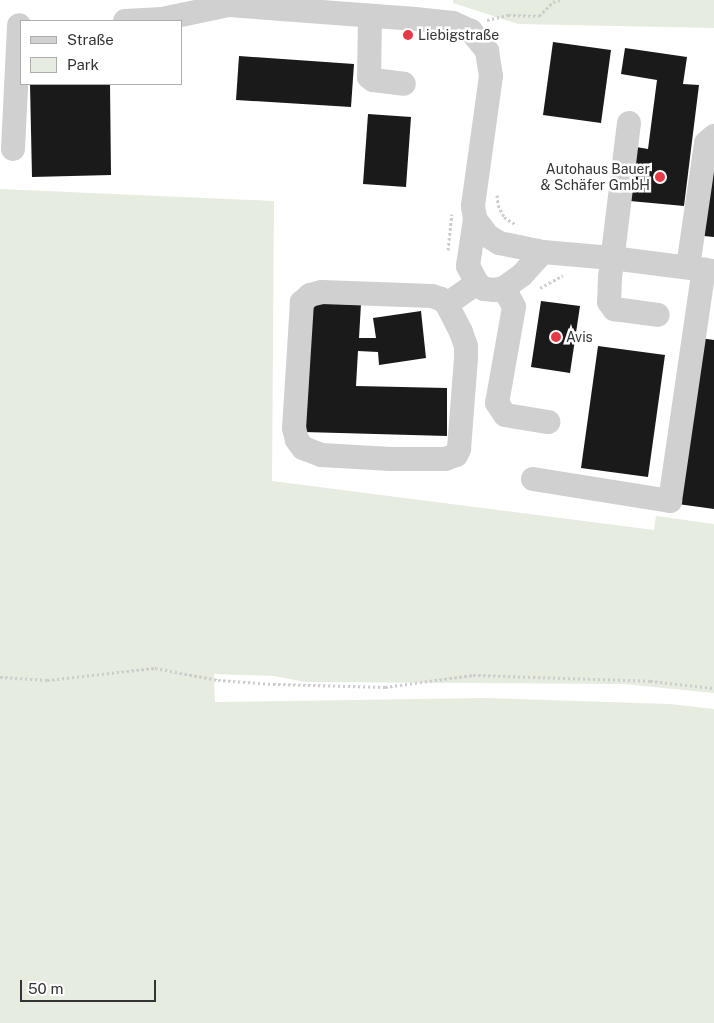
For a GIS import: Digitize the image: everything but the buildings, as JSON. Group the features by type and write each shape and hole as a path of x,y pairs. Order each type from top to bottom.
{"street":[{"path":"144,20 162,19 229,2 370,16 482,24 490,76 473,206 476,219 488,236 499,243 543,252 702,269"},
{"path":"370,16 368,77 374,80 404,84"},
{"path":"13,25 13,149"},
{"path":"629,123 608,296 614,309 658,315"},
{"path":"533,479 670,501 702,269 706,143 714,136"},
{"path":"476,219 468,266 477,283 484,289 495,290 504,288 522,275 543,252"},
{"path":"447,304 477,283"},
{"path":"504,288 514,307 497,403 506,415 548,422"},
{"path":"322,292 432,296 441,299 447,304 466,346 459,449 456,455 445,459 391,459 322,455 303,448 297,440 294,428 302,302 310,295 322,292"}],"path":[{"path":"482,24 508,16 539,16 552,2 560,0"},
{"path":"496,188 498,205 504,218 520,226"},
{"path":"0,677 47,680 155,668 218,680 272,684 385,687 473,675 650,681 714,688"}],"green space":[{"path":"453,0 714,0 714,28 518,24 453,3"},
{"path":"0,189 274,201 272,481 654,530 656,516 714,524 714,693 624,684 305,682 274,676 214,674 215,702 486,698 670,704 714,709 714,1023 0,1023"}],"place":[{"name":"Liebigstraße","path":"408,35"},
{"name":"Autohaus Bauer & Schäfer GmbH","path":"660,177"},
{"name":"Avis","path":"556,337"}]}
